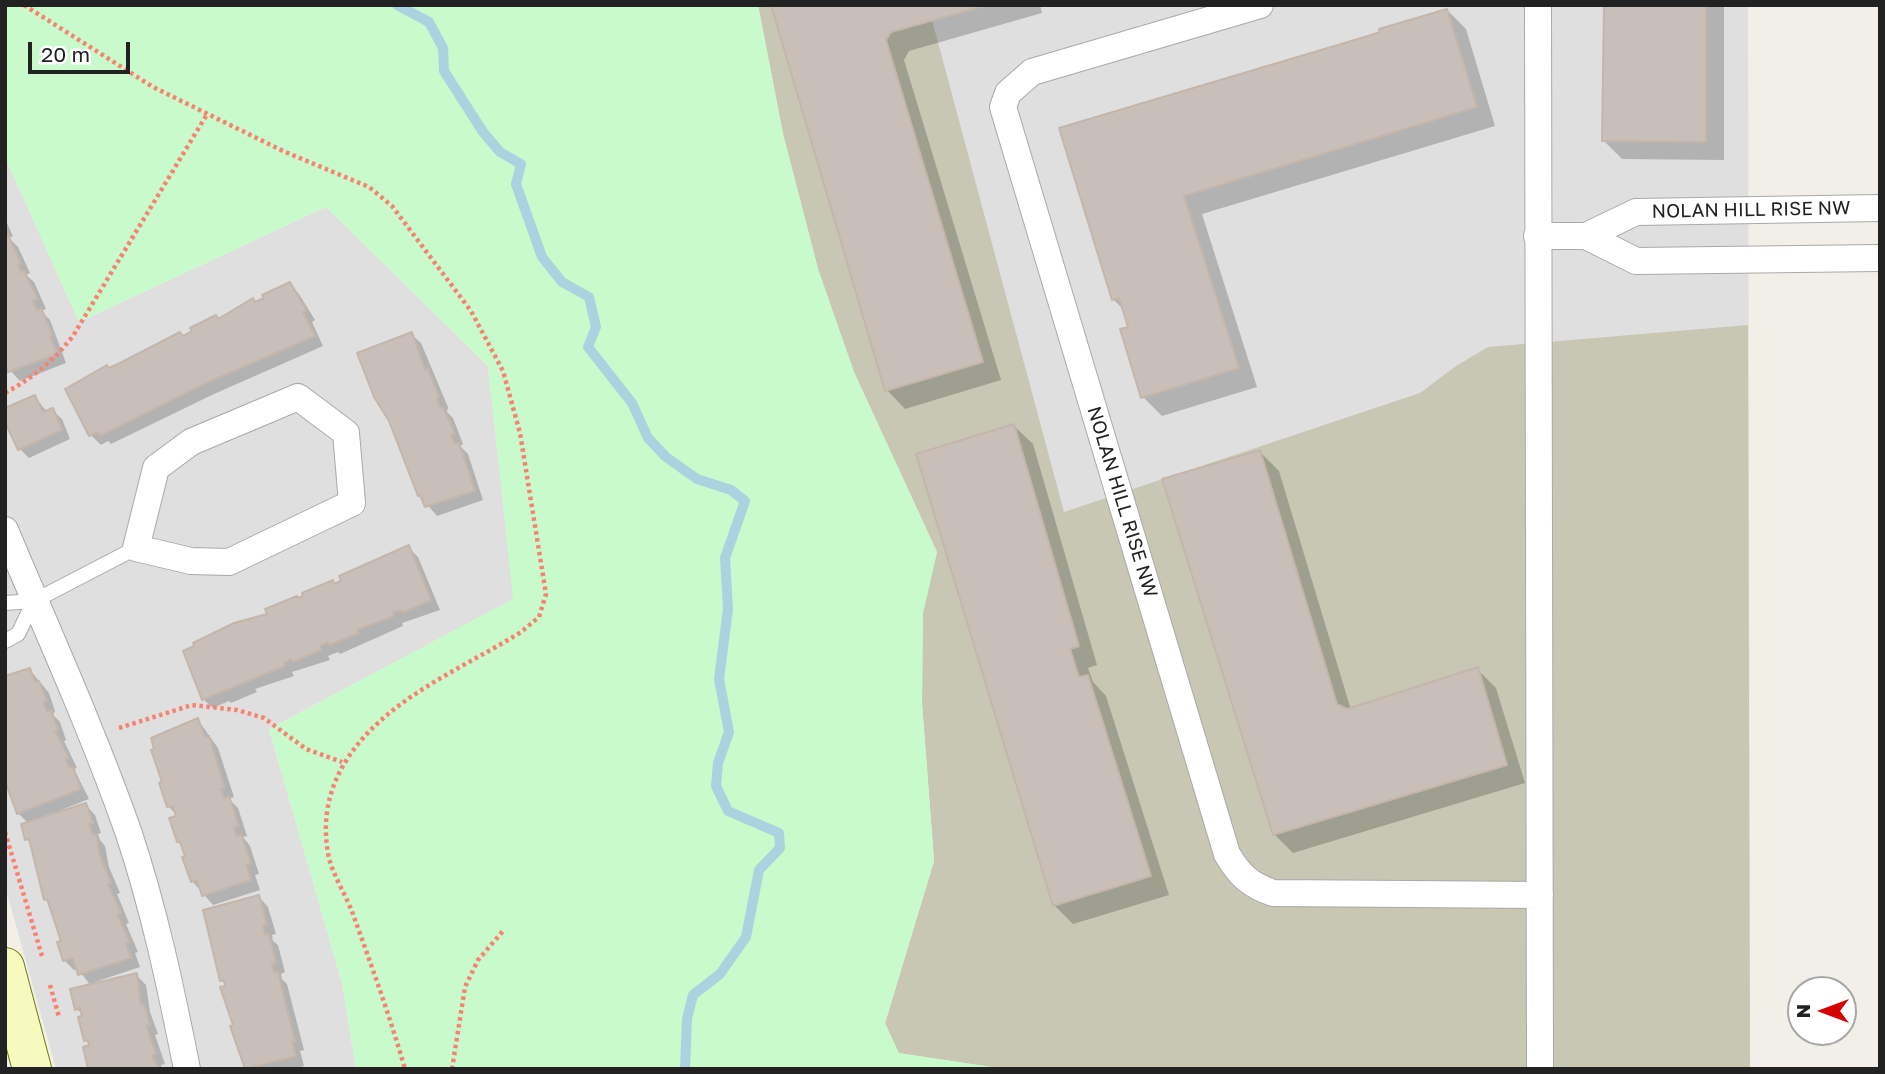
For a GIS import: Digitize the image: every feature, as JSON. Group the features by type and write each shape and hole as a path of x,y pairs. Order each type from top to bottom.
{"street":[{"name":"NOLAN HILL RISE NW","path":"1260,5 1032,72 1008,93 1003,107 1227,854 1237,871 1252,886 1273,893 1540,895"},
{"path":"1538,5 1541,1069"},
{"name":"NOLAN HILL RISE NW","path":"1537,236 1586,236 1636,212 1880,208"},
{"name":"NOLAN HILL RISE NW","path":"1586,236 1636,261 1880,258"},
{"path":"298,397 346,433 352,503 229,562 191,561 136,548 156,468 191,442 298,397"},
{"path":"5,530 94,740 129,834 166,966 187,1069"},
{"path":"5,967 32,1069"}],"lane":[{"path":"5,603 34,601 136,548"},
{"path":"5,641 18,634 34,601"}],"path":[{"path":"5,393 28,381 58,355 73,336 206,116"},
{"path":"94,740 113,730 192,705 237,710 264,718 306,749 342,762"},
{"path":"5,832 46,969"},
{"path":"452,1069 465,987 478,960 503,931"},
{"path":"50,981 59,1018"}],"shaded area":[{"path":"758,5 1748,5 1750,1069 1004,1069"},
{"path":"758,5 928,5 1064,512 1420,393 1456,366 1488,347 1748,325 1750,1069 1004,1069 898,1053 885,1023 934,861 922,703 923,613 937,552 854,372 818,269 783,134"},
{"path":"5,157 79,322 326,207 488,366 514,599 269,729 342,983 356,1069 56,1069 5,886"}],"green space":[{"path":"5,5 758,5 783,134 818,269 854,372 937,552 923,613 922,703 934,861 885,1023 899,1053 1004,1069 356,1069 342,983 269,729 513,599 488,366 326,207 79,322 5,157"}],"building":[{"path":"771,5 988,5 891,32 886,40 983,362 885,391"},
{"path":"1604,5 1706,5 1706,142 1602,141"},
{"path":"1447,9 1477,107 1184,196 1239,368 1141,398 1120,329 1128,327 1119,298 1112,300 1059,128 1368,36 1380,32 1379,29"},
{"path":"8,235 21,263 18,265 21,272 24,271 38,299 33,301 37,310 41,308 58,354 8,372 5,365 5,236"},
{"path":"290,282 306,310 303,312 315,336 204,384 100,436 98,432 89,436 65,389 107,365 108,368 118,364 180,332 183,336 192,331 190,328 216,315 218,319 253,298 255,302 264,298 262,295"},
{"path":"412,332 425,370 428,368 439,397 437,399 440,408 443,407 455,434 451,436 455,444 459,443 475,491 425,507 420,495 418,496 389,421 374,397 357,353"},
{"path":"35,395 43,412 53,408 62,430 18,450 5,422 5,408"},
{"path":"1014,424 1079,646 1070,649 1079,677 1088,675 1151,876 1053,906 916,454"},
{"path":"1260,450 1337,704 1347,709 1478,667 1507,765 1273,835 1162,479"},
{"path":"409,545 431,600 402,613 401,610 393,613 394,616 357,630 359,633 329,645 328,642 320,646 321,650 293,662 291,659 284,663 285,666 202,700 183,651 194,646 193,643 234,623 267,614 265,609 303,596 302,593 333,580 334,584 341,581 339,576"},
{"path":"30,668 35,682 39,681 47,701 43,702 47,712 51,710 58,730 55,731 69,758 66,759 69,768 73,767 81,789 17,814 5,781 5,676"},
{"path":"198,718 205,737 209,736 225,788 221,789 224,798 229,796 239,826 234,828 237,836 241,834 251,864 247,865 251,880 202,896 197,880 191,882 182,857 185,856 169,818 176,816 173,806 167,807 151,750 154,749 151,738"},
{"path":"86,803 93,823 89,824 93,835 96,834 100,856 111,883 108,884 121,913 117,914 130,942 126,943 131,958 78,975 73,958 63,961 57,942 61,941 47,899 44,900 29,839 25,840 21,824"},
{"path":"259,895 267,924 263,925 265,934 269,934 276,963 272,964 274,973 278,972 295,1041 292,1042 296,1056 245,1069 230,1026 233,1025 220,987 225,986 224,980 220,981 203,910"},
{"path":"137,973 141,1005 144,1004 150,1025 146,1025 156,1054 152,1055 159,1069 88,1069 83,1047 89,1045 88,1040 84,1041 78,1017 82,1016 80,1008 75,1010 70,989"}],"waterway":[{"path":"397,5 429,22 443,48 444,71 483,132 500,152 521,164 516,184 542,257 562,282 589,297 596,327 588,347 632,403 648,438 666,457 697,479 731,490 745,501 725,558 728,609 719,679 729,732 718,763 716,786 728,811 779,833 780,848 759,870 746,937 720,974 693,995 687,1019 685,1069"}]}
